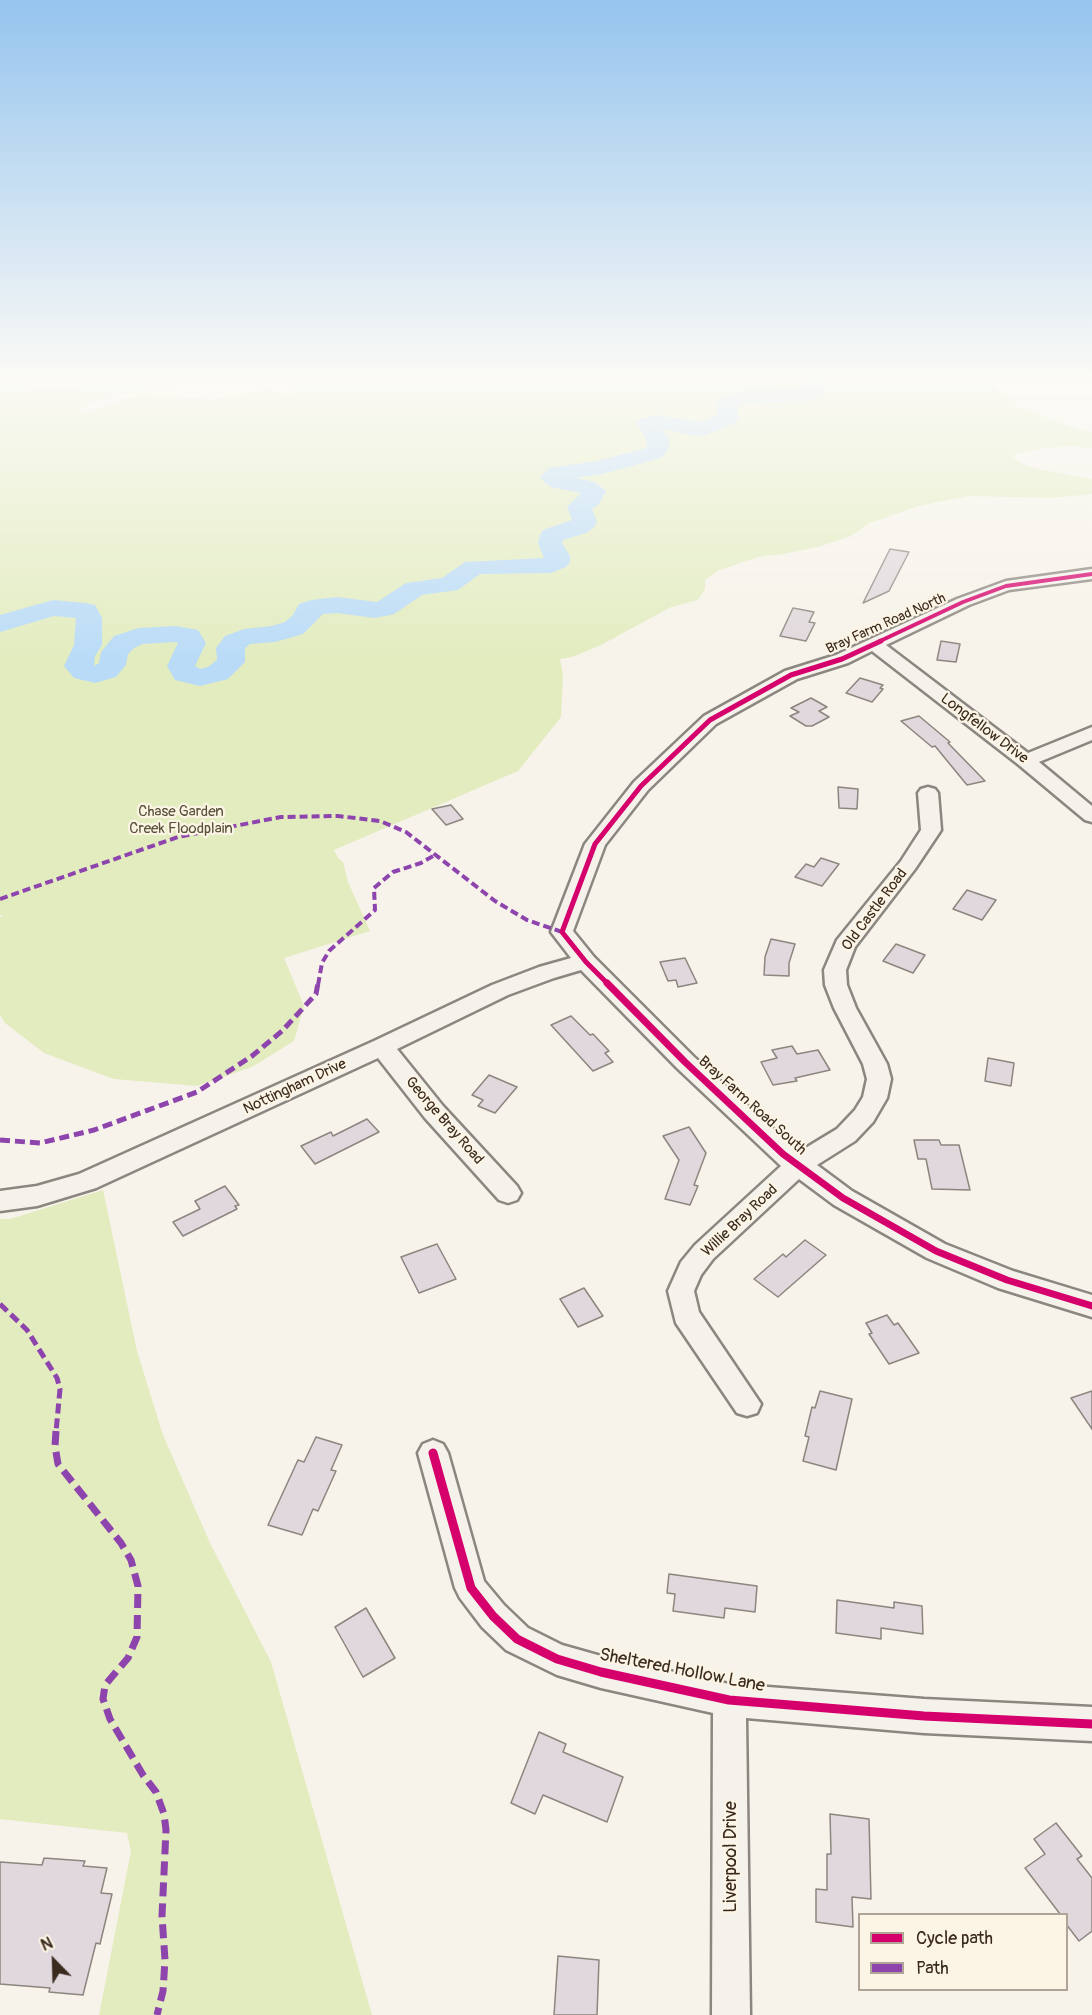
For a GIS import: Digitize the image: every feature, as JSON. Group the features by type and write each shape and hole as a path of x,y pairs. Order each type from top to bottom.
{"street":[{"name":"Bray Farm Road North","path":"562,932 595,844 641,786 710,720 791,675 842,659 963,602 1006,586 1092,574"},
{"name":"Longfellow Drive","path":"874,644 1026,761 1092,816"},
{"path":"1026,761 1092,733"},
{"name":"Old Castle Road","path":"798,1166 846,1135 864,1116 874,1098 879,1079 876,1064 846,1008 836,985 835,970 845,945 908,866 931,830 928,794"},
{"name":"Bray Farm Road South","path":"562,932 586,962 693,1069 783,1154 843,1198 936,1251 1006,1280 1092,1306"},
{"name":"Nottingham Drive","path":"0,1201 37,1196 87,1181 382,1047 501,990 547,972 586,962"},
{"name":"George Bray Road","path":"382,1047 434,1112 508,1193"},
{"name":"Willie Bray Road","path":"747,1404 686,1315 681,1291 690,1270 704,1252 798,1166"},
{"name":"Sheltered Hollow Lane","path":"434,1453 471,1588 493,1616 517,1639 557,1659 601,1672 729,1700 888,1713 1092,1724"},
{"name":"Liverpool Drive","path":"729,1700 731,2015"}],"green space":[{"name":"Chase Garden Creek Floodplain","path":"0,473 1060,473 1092,479 1092,494 1049,498 969,496 919,506 870,523 851,536 818,547 758,557 717,571 705,580 705,589 698,600 671,607 601,645 572,657 560,659 563,675 561,717 518,771 334,850 343,862 348,882 370,931 284,958 304,1006 294,1041 252,1067 197,1086 114,1079 44,1053 5,1023 0,1015 0,917 3,915 0,915"},
{"path":"103,1190 137,1351 163,1435 210,1543 271,1662 372,2015 99,2015 131,1851 127,1833 0,1819 0,1219 10,1219"}],"building":[{"path":"890,549 909,552 889,591 863,603"},
{"path":"793,608 814,612 809,622 815,623 806,641 780,636"},
{"path":"941,641 960,644 956,662 937,660"},
{"path":"860,678 883,685 880,688 883,689 872,702 846,693"},
{"path":"811,698 827,707 819,711 829,717 812,726 806,726 790,716 799,712 791,708"},
{"path":"919,716 950,742 948,743 985,781 967,785 935,746 932,747 901,721"},
{"path":"838,787 858,789 857,809 839,808"},
{"path":"451,805 463,819 446,825 432,809"},
{"path":"821,858 839,864 822,886 795,877 806,864 814,867"},
{"path":"967,890 996,900 982,920 953,909"},
{"path":"771,939 795,944 789,963 789,976 764,975 765,957"},
{"path":"896,944 925,955 913,973 883,961"},
{"path":"685,958 697,983 678,987 676,980 668,981 660,962"},
{"path":"571,1016 609,1051 605,1053 613,1062 593,1071 551,1025"},
{"path":"792,1046 797,1054 818,1050 830,1070 795,1078 797,1081 773,1085 761,1062 777,1058 772,1050"},
{"path":"988,1058 1014,1063 1011,1086 985,1081"},
{"path":"489,1075 517,1087 495,1113 478,1106 483,1100 472,1095"},
{"path":"367,1119 379,1132 315,1164 301,1146 331,1132 333,1136"},
{"path":"689,1127 706,1153 694,1185 698,1186 690,1205 665,1199 679,1160 663,1136"},
{"path":"914,1140 939,1140 941,1145 959,1145 970,1190 932,1189 926,1159 918,1159"},
{"path":"225,1186 239,1205 235,1206 237,1209 183,1236 173,1222 200,1209 195,1201"},
{"path":"805,1240 826,1255 778,1297 754,1279 783,1254 786,1257"},
{"path":"437,1244 456,1279 419,1293 401,1257"},
{"path":"584,1288 603,1316 578,1327 560,1299"},
{"path":"887,1315 894,1325 898,1323 919,1353 889,1364 869,1334 872,1333 866,1323"},
{"path":"820,1391 852,1399 836,1470 803,1461 809,1437 805,1436 812,1407 815,1408"},
{"path":"1092,1391 1092,1429 1071,1398"},
{"path":"316,1437 342,1445 331,1470 336,1471 318,1511 313,1509 302,1535 268,1525 298,1460 304,1462"},
{"path":"669,1574 757,1586 755,1612 725,1608 724,1618 673,1611 675,1594 667,1593"},
{"path":"837,1600 894,1608 894,1602 922,1606 923,1634 881,1628 881,1639 836,1633"},
{"path":"366,1608 395,1658 363,1677 335,1627"},
{"path":"539,1732 566,1744 563,1752 623,1777 607,1822 543,1795 535,1814 511,1803"},
{"path":"830,1814 869,1819 871,1899 852,1897 853,1927 816,1922 816,1889 827,1890 827,1854 831,1854"},
{"path":"1056,1823 1082,1856 1077,1859 1092,1878 1092,1931 1079,1941 1068,1927 1068,1913 1059,1913 1025,1868 1045,1854 1034,1839"},
{"path":"44,1858 85,1861 83,1866 107,1868 101,1893 112,1894 100,1944 96,1943 83,1995 49,1992 50,1988 0,1984 0,1862 42,1865"},
{"path":"558,1956 599,1960 597,2015 554,2015"}],"waterway":[{"path":"0,624 53,608 86,611 89,618 88,645 78,666 84,672 95,675 106,671 112,665 115,652 124,642 139,636 175,634 188,636 192,643 181,666 185,674 200,678 218,673 231,662 230,648 235,642 244,637 275,634 294,628 305,618 308,610 320,606 337,605 374,610 385,608 415,588 449,585 474,567 551,565 557,562 557,556 550,543 552,535 577,528 585,522 579,507 591,499 594,491 587,487 559,482 552,477 557,473"}],"marked path":[{"path":"0,899 178,837 281,817 338,816 380,821 406,832 495,901 527,920 562,932"},
{"path":"0,1140 40,1143 94,1130 197,1092 252,1056 282,1031 316,994 322,963 329,951 375,910 374,888 393,872 421,863 435,855"},
{"path":"0,1304 27,1330 57,1378 60,1389 55,1446 58,1464 121,1543 131,1560 138,1586 137,1637 128,1658 105,1685 103,1699 110,1719 143,1775 156,1792 164,1814 166,1830 162,1916 165,1960 163,1991 157,2015"}],"cycle path":[{"path":"1092,574 1006,586 963,602 842,659 791,675 710,720 641,786 595,844 562,932 586,962 685,1062 783,1154 843,1198 936,1251 1007,1280 1092,1306"},
{"path":"433,1453 471,1588 493,1616 517,1639 557,1659 601,1672 729,1700 924,1716 1092,1724"}]}
